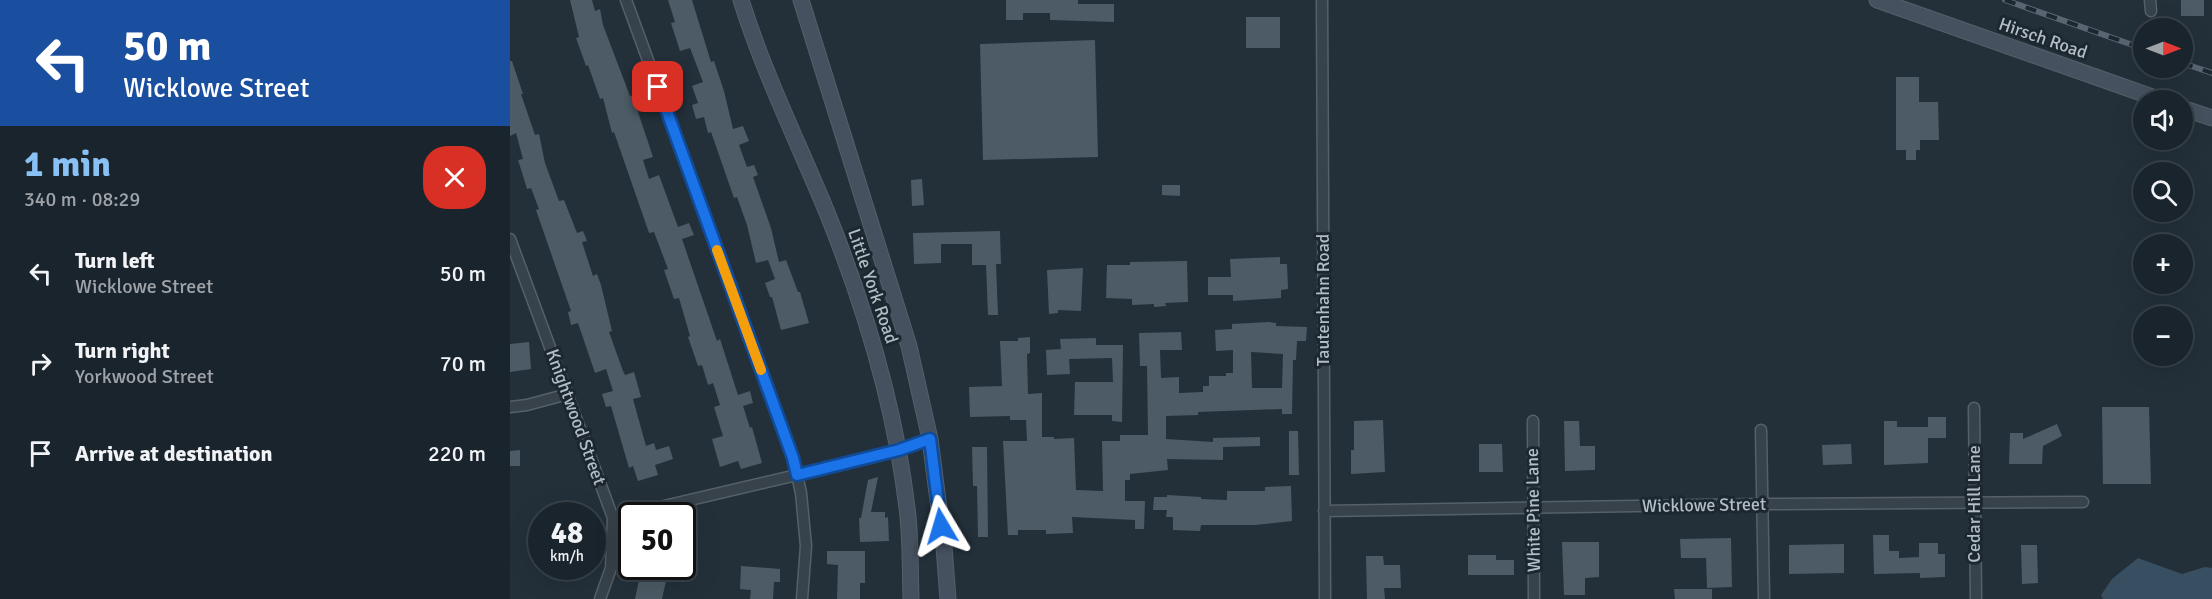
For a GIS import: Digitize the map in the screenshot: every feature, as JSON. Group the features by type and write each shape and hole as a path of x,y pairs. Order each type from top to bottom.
{"main road":[{"name":"Little York Road","path":"741,0 850,274 880,366 891,405 908,511 911,599"},
{"name":"Little York Road","path":"801,0 909,346 930,439 948,599"},
{"name":"Hirsch Road","path":"1877,0 2133,90"},
{"path":"2193,112 2212,118"}],"street":[{"path":"626,0 793,458 801,493 806,546 802,599"},
{"name":"Tautenhahn Road","path":"1322,0 1325,599"},
{"name":"Knightwood Street","path":"510,239 613,518 611,568 600,599"},
{"path":"510,406 527,405 568,394"},
{"name":"Cedar Hill Lane","path":"1974,408 1973,503 1976,599"},
{"name":"White Pine Lane","path":"1533,421 1534,599"},
{"path":"1761,430 1764,599"},
{"path":"613,518 899,450 930,439"},
{"name":"Wicklowe Street","path":"1324,511 1763,504 2084,502"}],"water":[{"path":"2138,558 2182,574 2205,567 2212,568 2212,599 2103,599 2101,595 2112,579"}],"building":[{"path":"570,0 592,0 595,11 600,9 603,25 630,96 635,95 639,108 637,109 653,157 643,160 649,179 659,175 678,227 689,223 694,235 682,239 717,341 720,339 738,395 750,391 753,403 743,406 750,428 752,427 762,463 741,469 738,461 720,467 712,439 723,436 714,407 720,405 713,383 708,385 702,365 698,366 688,337 690,336 679,298 674,299 664,270 668,269 654,232 649,233 614,132 612,133 603,98 600,99 576,38 579,37"},
{"path":"668,0 692,0 711,62 714,61 724,91 733,129 743,126 749,141 739,145 747,167 754,165 758,175 753,177 771,228 779,262 786,260 798,292 800,292 809,323 781,330 772,297 765,283 775,279 768,260 756,263 747,225 737,197 734,198 711,132 708,133 704,117 696,119 692,105 698,103 692,86 703,82 690,48 680,51 671,23 675,22"},
{"path":"1006,0 1078,0 1078,4 1114,4 1114,22 1050,20 1050,13 1023,13 1023,20 1006,20"},
{"path":"2181,0 2204,0 2204,16 2181,16"},
{"path":"1246,17 1280,17 1280,48 1246,48"},
{"path":"1095,40 1098,157 983,160 980,44"},
{"path":"510,61 512,61 535,135 539,134 545,163 559,201 564,200 577,233 583,231 587,241 582,242 593,276 597,274 601,285 612,331 609,332 623,371 625,375 634,372 641,397 633,399 646,446 654,443 656,450 669,446 673,459 655,465 658,475 638,481 633,466 629,468 611,406 606,407 602,394 613,391 606,369 595,373 578,323 571,325 568,312 571,311 536,210 539,209 531,188 527,189 518,160 523,159 516,133 510,136"},
{"path":"1896,77 1919,77 1919,102 1938,102 1939,140 1920,140 1920,150 1916,150 1916,160 1906,160 1906,150 1896,150"},
{"path":"922,179 924,205 912,206 911,180"},
{"path":"1162,185 1180,185 1180,196 1162,195"},
{"path":"1000,231 1001,264 996,264 998,315 988,315 986,265 972,265 972,244 941,244 941,263 914,264 913,233"},
{"path":"1280,257 1280,264 1287,264 1288,289 1281,290 1281,298 1233,301 1233,295 1208,295 1208,277 1231,277 1230,259"},
{"path":"1187,261 1188,302 1165,303 1166,306 1154,307 1154,304 1132,305 1132,299 1106,298 1107,265 1130,265 1130,262"},
{"path":"1083,268 1081,311 1058,310 1058,313 1049,314 1047,270"},
{"path":"1269,322 1276,323 1276,326 1307,327 1306,341 1297,341 1296,360 1293,360 1292,414 1282,414 1282,409 1198,412 1198,415 1166,416 1166,439 1213,442 1213,438 1260,437 1260,446 1223,447 1223,460 1167,459 1168,470 1130,474 1130,480 1125,480 1125,501 1145,501 1144,529 1135,529 1135,520 1072,517 1073,533 1046,534 1046,530 1018,530 1018,535 1008,535 1003,441 1027,441 1026,420 1010,420 1010,416 970,417 969,387 1002,386 1000,341 1018,341 1018,338 1030,337 1030,353 1027,354 1028,394 1042,393 1042,437 1074,438 1076,490 1103,491 1102,441 1120,441 1120,435 1148,435 1147,366 1140,366 1139,333 1181,332 1182,350 1160,350 1161,378 1179,377 1179,393 1203,392 1203,386 1209,386 1209,376 1226,376 1226,373 1233,373 1233,350 1216,351 1215,330 1232,329 1232,324","holes":["1251,352 1283,354 1282,388 1252,388"]},
{"path":"1096,338 1096,345 1123,345 1122,422 1112,421 1112,415 1074,415 1075,382 1113,382 1112,358 1069,359 1070,374 1047,375 1046,350 1061,349 1060,339"},
{"path":"529,342 531,369 510,372 510,344"},
{"path":"2102,407 2149,407 2151,484 2103,484"},
{"path":"1928,417 1946,417 1946,438 1928,438 1928,463 1884,465 1884,421 1897,421 1897,427 1928,427"},
{"path":"1383,420 1385,472 1351,474 1354,421"},
{"path":"1564,421 1579,421 1580,446 1595,446 1595,470 1565,471"},
{"path":"2057,424 2062,436 2043,446 2042,464 2009,464 2010,433 2023,433 2023,439"},
{"path":"1289,431 1298,431 1299,475 1289,475"},
{"path":"1479,444 1502,444 1503,472 1479,472"},
{"path":"1851,444 1852,464 1823,465 1822,445"},
{"path":"972,447 987,447 988,537 978,537 977,486 973,486"},
{"path":"520,450 520,466 510,466 510,451"},
{"path":"878,477 871,512 885,512 885,518 888,517 889,541 860,542 859,518 861,518 868,480"},
{"path":"1291,486 1292,521 1255,525 1201,525 1200,531 1173,530 1173,517 1166,517 1167,510 1153,510 1154,497 1167,497 1167,495 1227,500 1227,491 1265,491 1265,487"},
{"path":"1873,535 1889,535 1889,551 1899,551 1899,558 1919,557 1919,543 1938,543 1938,554 1945,554 1945,577 1920,578 1920,573 1874,574"},
{"path":"1731,538 1732,587 1707,588 1706,558 1681,558 1680,539"},
{"path":"1562,542 1599,542 1599,577 1585,578 1585,595 1564,595"},
{"path":"1844,544 1844,573 1789,574 1789,545"},
{"path":"2021,545 2037,545 2038,583 2022,584"},
{"path":"827,551 865,551 865,583 860,583 860,599 837,599 838,565 827,564"},
{"path":"1468,555 1496,555 1496,560 1514,560 1514,575 1468,575"},
{"path":"1366,556 1383,556 1384,565 1400,565 1401,588 1384,588 1385,599 1367,599"},
{"path":"741,566 780,569 780,582 774,582 773,599 750,599 751,590 740,589"},
{"path":"639,580 666,580 662,599 635,599"},
{"path":"1674,589 1712,589 1712,599 1675,599"}],"railway":[{"path":"2005,0 2133,45"},
{"path":"2193,67 2212,73"}],"slow traffic":[{"path":"717,250 761,370"}],"route":[{"path":"658,87 793,458 797,475 899,450 930,439 941,526"}]}
